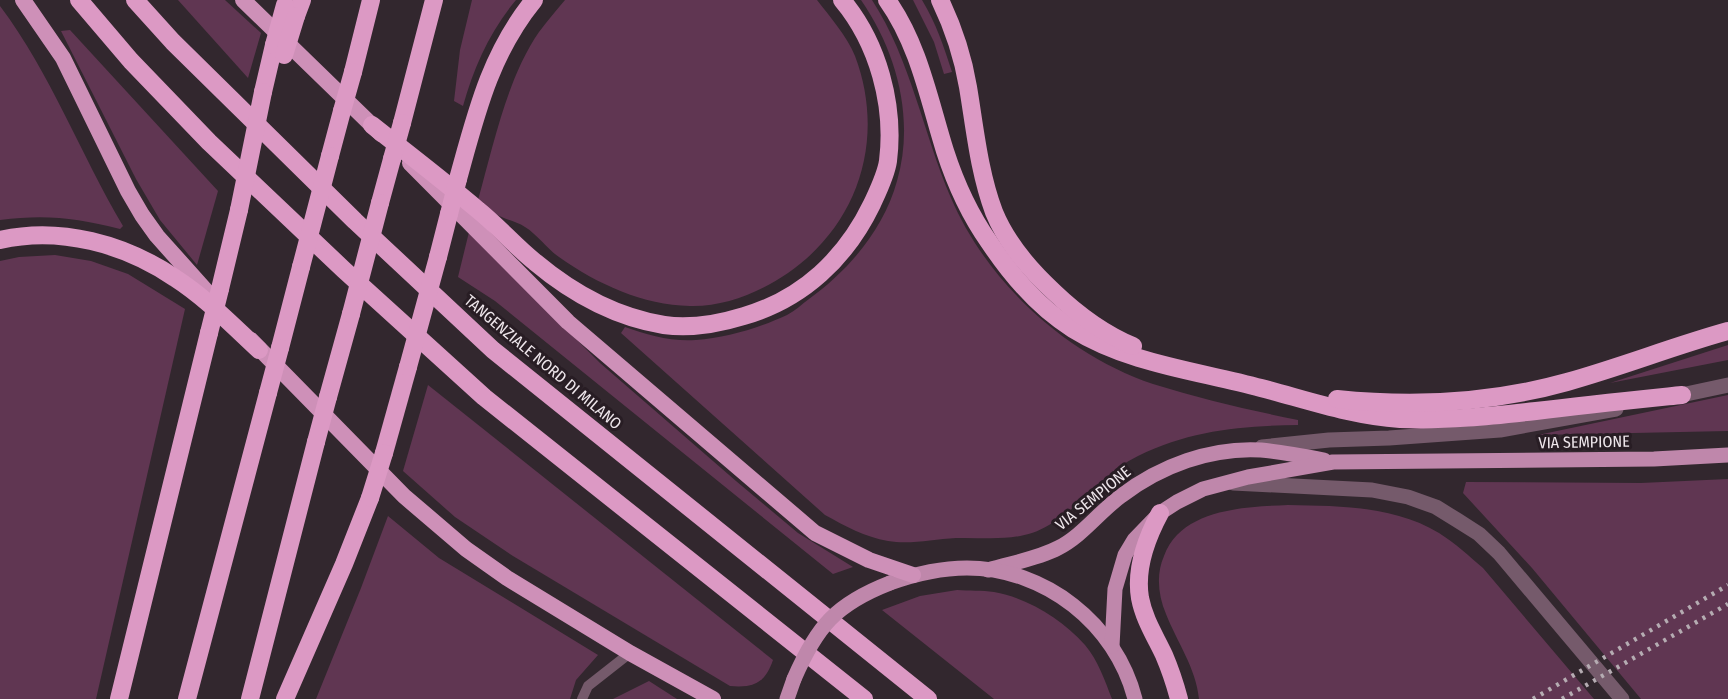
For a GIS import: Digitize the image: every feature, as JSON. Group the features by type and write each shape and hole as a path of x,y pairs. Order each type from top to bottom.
{"highway":[{"path":"23,0 63,58 128,190 142,215 163,243 260,350 404,496 466,549 507,578 630,653 713,699"},
{"path":"79,0 131,61 209,142 344,270 484,397 864,699"},
{"name":"TANGENZIALE NORD DI MILANO","path":"135,0 173,42 355,221 493,350 928,699"},
{"path":"243,0 372,125 568,322 814,533 869,560 913,575"},
{"path":"187,699 371,0"},
{"path":"250,699 434,0"},
{"path":"285,699 344,564 384,453 482,95 498,54 520,17 534,0"},
{"path":"372,125 478,210 534,262 593,302 621,313 664,325 688,327 715,324 761,311 786,300 809,285 826,271 861,228 879,190 888,163 890,130 886,92 858,19 842,0"},
{"path":"887,0 910,40 924,78 946,153 973,216 1010,270 1051,313 1072,329 1117,350 1187,370 1364,415 1398,419 1469,418 1682,395"},
{"path":"940,0 957,44 968,84 974,132 987,191 995,214 1015,250 1027,267 1067,305 1127,344 1187,370"},
{"path":"119,699 267,96 292,5"},
{"path":"0,240 29,236 71,237 124,251 151,263 182,283 260,350"},
{"path":"1261,388 1372,402 1439,403 1472,399 1524,392 1567,382 1728,331"},
{"path":"1160,513 1148,534 1143,554 1139,579 1140,598 1179,699"}],"main road":[{"name":"VIA SEMPIONE","path":"988,570 1057,549 1072,539 1118,498 1147,478 1184,462 1232,451 1258,450 1333,462"},
{"name":"VIA SEMPIONE","path":"1112,646 1115,589 1125,555 1134,540 1160,513 1203,489 1248,477 1333,462 1654,459 1728,454"},
{"path":"788,699 806,652 833,615 855,599 890,583 913,575 967,568 1019,577 1041,585 1082,612 1112,646 1124,666 1135,699"}],"street":[{"path":"1232,451 1329,440 1389,438 1500,429 1574,418 1728,385"},
{"path":"1230,483 1372,490 1408,497 1436,507 1479,534 1499,553 1622,699"}],"lane":[{"path":"582,699 588,686 630,653"}],"shaded area":[{"path":"178,0 225,0 261,33 248,78"},
{"path":"472,0 516,0 498,24 484,50 463,106 454,101 460,50"},
{"path":"565,0 817,0 852,49 864,87 868,118 866,148 860,177 849,204 833,230 813,253 777,280 741,297 703,306 672,305 638,297 589,276 555,254 525,227 499,216 478,200 502,113 518,70 539,32"},
{"path":"861,0 872,0 897,47 941,173 966,229 1008,286 1033,312 1060,335 1090,355 1121,371 1189,395 1298,420 1298,425 1236,428 1197,435 1158,447 1125,463 1072,509 1038,531 1004,538 888,541 863,534 825,515 621,333 625,327 660,337 696,340 731,335 765,324 790,313 824,288 851,262 874,232 891,199 897,181 902,158 903,110 893,64 874,20"},
{"path":"913,0 922,0 927,9 952,72 944,74 934,42"},
{"path":"0,6 50,86 123,226 120,229 61,218 32,217 0,220"},
{"path":"70,30 218,191 197,265 160,220 136,179 61,31"},
{"path":"469,232 600,363 798,533 853,567 833,574 495,301 458,277"},
{"path":"55,255 91,261 128,274 185,309 96,699 0,699 0,261 19,257"},
{"path":"1728,345 1728,360 1610,383"},
{"path":"428,385 773,660 762,679 752,685 730,686 513,556 455,517 403,471"},
{"path":"1728,395 1728,431 1538,435"},
{"path":"1728,479 1728,699 1641,699 1532,568 1463,493 1466,482 1641,483"},
{"path":"1288,505 1366,509 1404,517 1439,533 1483,568 1594,699 1199,699 1190,666 1161,599 1159,577 1164,556 1173,540 1185,528 1200,519 1235,509"},
{"path":"388,516 439,558 598,655 576,680 570,699 316,699"},
{"path":"957,590 989,591 1007,595 1055,618 1090,651 1112,699 994,699 882,610 920,596"},
{"path":"649,681 677,699 613,699"}],"railway":[{"path":"1533,699 1728,585"},
{"path":"1562,699 1728,604"}]}
